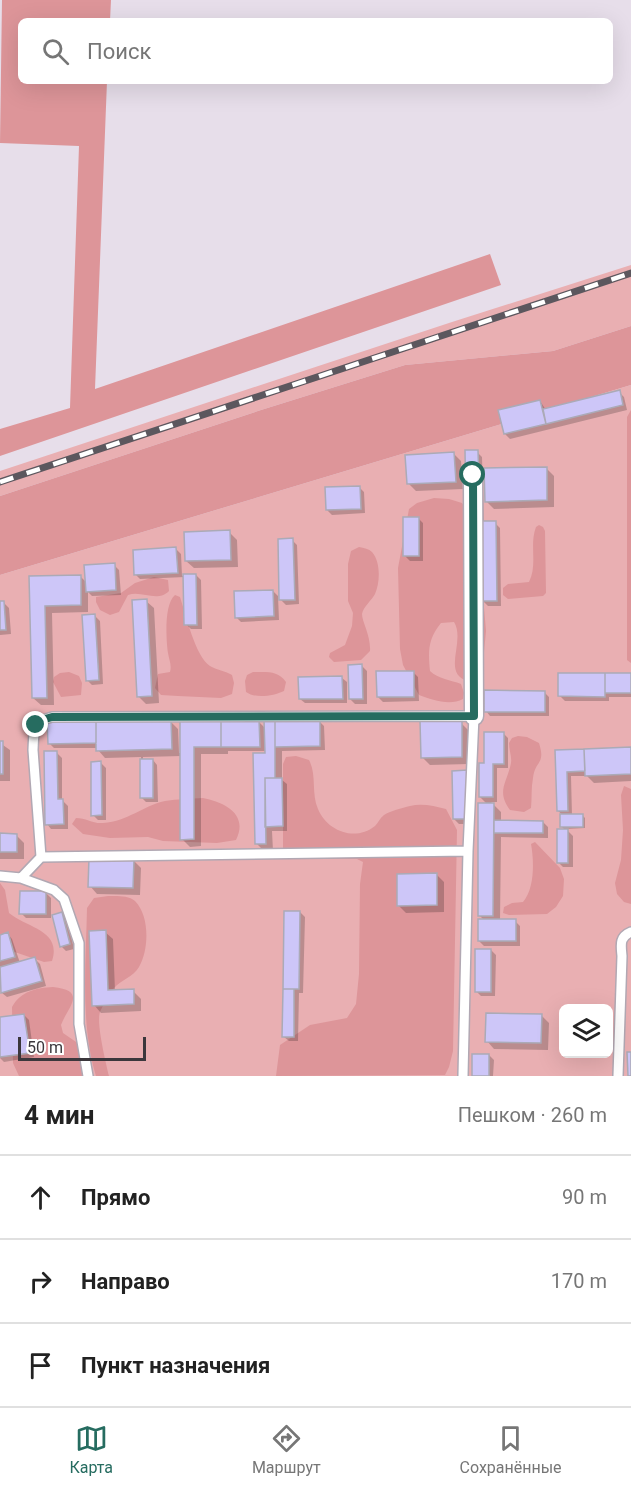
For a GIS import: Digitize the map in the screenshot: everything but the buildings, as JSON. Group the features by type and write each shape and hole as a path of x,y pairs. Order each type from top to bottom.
{"street":[{"path":"473,475 474,716"}],"lane":[{"path":"41,857 33,750 36,725 42,720 64,717 474,716 462,1076"},
{"path":"21,878 41,857 468,851"},
{"path":"0,876 21,878 54,890 64,899 79,943 79,1024 88,1076"},
{"path":"618,1076 621,942 624,935 631,932"}],"shaded area":[{"path":"2,0 111,0 110,18 18,18 18,84 107,84 95,389 490,254 501,285 0,456 0,429 70,408 79,146 0,143"},
{"path":"631,265 631,326 553,351 405,365 0,496 0,471"},
{"path":"631,326 631,385 0,575 0,496 405,365 553,351"},
{"path":"631,385 631,1076 0,1076 0,575"},
{"path":"631,410 631,663 627,660 627,417"},
{"path":"434,498 462,503 477,526 486,631 482,673 468,681 456,672 457,630 454,622 441,623 430,646 430,671 441,678 461,684 463,699 452,702 419,695 403,665 400,649 398,568 409,509 417,503"},
{"path":"539,525 545,531 546,593 543,596 508,599 503,595 503,588 508,584 529,582 532,575 533,541 536,527"},
{"path":"359,547 372,552 378,567 377,589 362,614 370,651 361,660 334,662 329,657 330,653 345,645 352,626 353,613 348,601 348,564 351,551"},
{"path":"154,577 168,580 169,591 160,596 128,595 119,612 110,615 100,610 96,597 121,593 135,583"},
{"path":"175,595 180,597 200,654 210,666 232,675 234,683 232,694 221,698 161,695 155,688 158,674 170,672 167,622 169,606"},
{"path":"69,672 79,676 82,683 81,695 61,697 53,682 54,677 60,673"},
{"path":"253,672 271,672 279,675 286,682 284,691 265,696 255,696 246,692 247,675"},
{"path":"527,737 539,743 541,750 541,759 534,772 531,808 524,812 510,810 503,792 511,763 509,743 512,738"},
{"path":"296,756 309,760 313,772 316,803 322,817 342,832 367,831 389,812 414,805 446,809 457,830 453,1051 445,1075 276,1076 280,1045 310,1025 347,1018 356,1004 359,974 360,884 363,862 357,859 293,859 283,856 283,764 286,757"},
{"path":"624,786 631,789 631,904 624,902 617,894 615,883 621,860 623,830 621,795"},
{"path":"203,798 226,806 237,816 239,831 236,840 217,843 163,841 148,837 110,838 83,834 72,824 76,818 99,823 112,822 165,801"},
{"path":"535,842 560,868 564,879 563,896 556,907 547,914 509,915 503,913 504,907 512,903 523,902 527,896 533,874 531,844"},
{"path":"0,883 5,890 9,913 48,936 54,951 52,961 44,962 0,947"},
{"path":"108,896 132,899 140,907 145,924 146,943 139,967 114,988 100,1012 100,1034 109,1076 96,1076 86,1014 87,908 94,898"},
{"path":"53,987 64,989 73,996 71,1006 61,1025 63,1033 79,1044 84,1076 19,1076 13,1063 12,1007 20,997 30,991"}],"railway":[{"path":"0,482 631,273"}],"route":[{"path":"36,725 52,717 474,716 473,475"}]}
